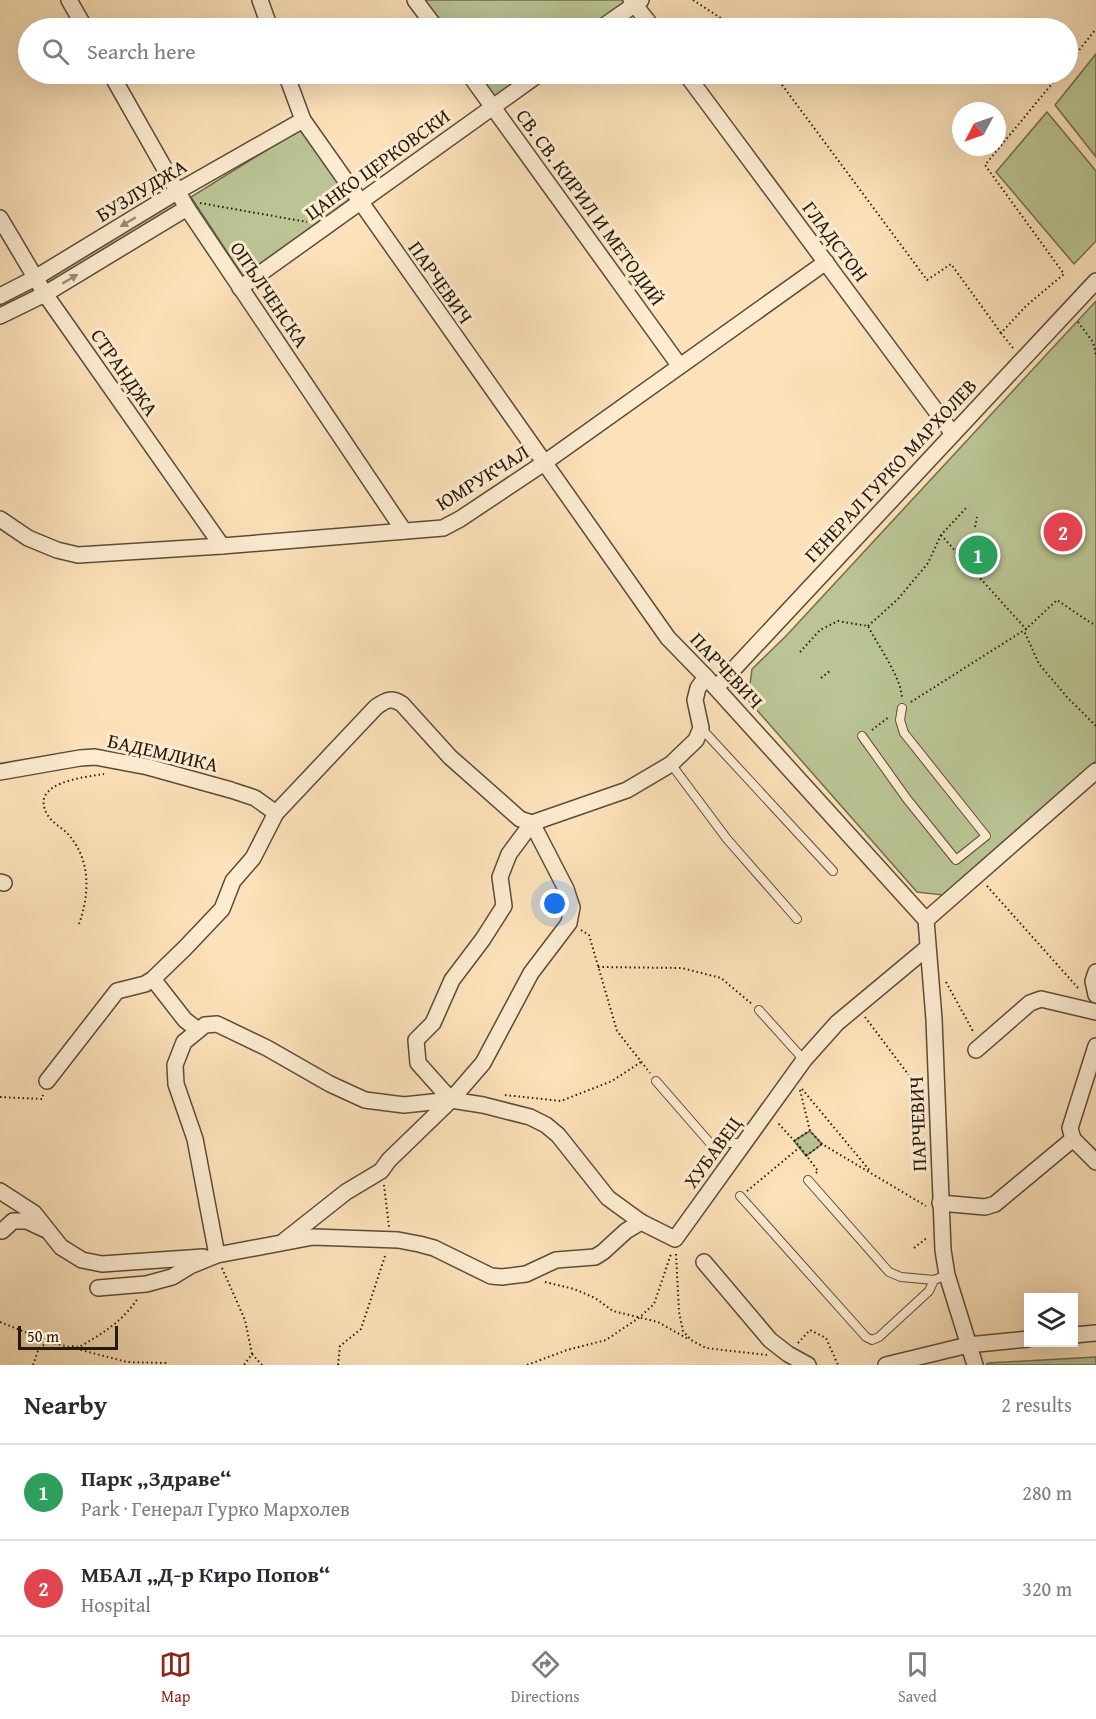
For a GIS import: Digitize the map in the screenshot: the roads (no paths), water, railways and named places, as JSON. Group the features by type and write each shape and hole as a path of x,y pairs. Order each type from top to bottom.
{"street":[{"path":"69,0 80,18"},
{"path":"260,0 266,18"},
{"path":"415,0 428,18"},
{"path":"614,18 636,2 646,18"},
{"name":"ОПЪЛЧЕНСКА","path":"117,84 187,208 404,531"},
{"name":"ПАРЧЕВИЧ","path":"290,84 303,120 668,638 711,682 926,920 934,1019 941,1209 940,1278 975,1365"},
{"name":"СВ. СВ. КИРИЛ И МЕТОДИЙ","path":"476,84 679,365"},
{"name":"ЦАНКО ЦЕРКОВСКИ","path":"240,288 525,84"},
{"name":"ГЛАДСТОН","path":"693,84 953,434"},
{"name":"БУЗЛУДЖА","path":"0,296 35,278 178,191 303,120"},
{"name":"БУЗЛУДЖА","path":"0,316 45,294 187,208"},
{"name":"СТРАНДЖА","path":"0,218 45,294 222,546"},
{"name":"ЮМРУКЧАЛ","path":"0,519 28,538 57,550 78,555 443,528 544,463 825,262"},
{"name":"ГЕНЕРАЛ ГУРКО МАРХОЛЕВ","path":"711,682 953,434 1096,281"},
{"path":"452,1100 418,1062 416,1040 434,1023 452,980 504,906 500,877 509,854 532,823 627,790 671,764 696,740 701,728 695,699 698,688 711,682"},
{"path":"47,1081 117,991 145,984 153,979 222,909 233,881 253,858 276,813 376,707 386,700 394,699 402,704 450,757 520,819 532,823 566,889 572,907 569,923 531,972 483,1063 452,1100 389,1160 381,1171 346,1192 281,1243"},
{"name":"БАДЕМЛИКА","path":"0,772 95,757 148,767 231,790 255,798 276,813"},
{"path":"926,920 1096,771"},
{"name":"ХУБАВЕЦ","path":"641,1222 675,1239 804,1060 837,1023 927,948"},
{"path":"1089,993 1096,972"},
{"path":"153,979 185,1020 198,1030"},
{"path":"979,1048 1030,1004 1041,999 1096,1012"},
{"path":"0,1191 34,1213 62,1247 82,1260 102,1264 216,1256 313,1237 398,1240 434,1248 491,1276 526,1274 556,1260 595,1257 626,1231 641,1222 608,1198 570,1148 546,1125 530,1117 452,1100 404,1106 365,1100 217,1024 205,1025 184,1042 174,1065 176,1084 195,1138 216,1256"},
{"path":"1096,1046 1092,1075 1070,1128 1073,1139 1096,1162"},
{"path":"941,1209 985,1207 995,1204 1073,1139"},
{"path":"2,1231 13,1221 27,1221 50,1232"},
{"path":"98,1288 146,1284 172,1277 190,1266 216,1256"},
{"path":"704,1262 770,1340 788,1354 808,1365"},
{"path":"1078,1335 1096,1333"},
{"path":"886,1365 968,1345 1024,1339"}],"lane":[{"path":"862,736 907,799 956,860 986,836 904,733 900,720 902,708"},
{"path":"701,728 833,871"},
{"path":"671,764 727,839 797,919"},
{"path":"759,1010 804,1060"},
{"path":"656,1081 710,1143 745,1143"},
{"path":"808,1180 889,1272 901,1277 940,1278"},
{"path":"740,1196 872,1340 879,1337 940,1278"}],"place":[{"name":"МБАЛ „Д-р Киро Попов“","path":"1063,532"},
{"name":"Парк „Здраве“","path":"978,555"}]}
